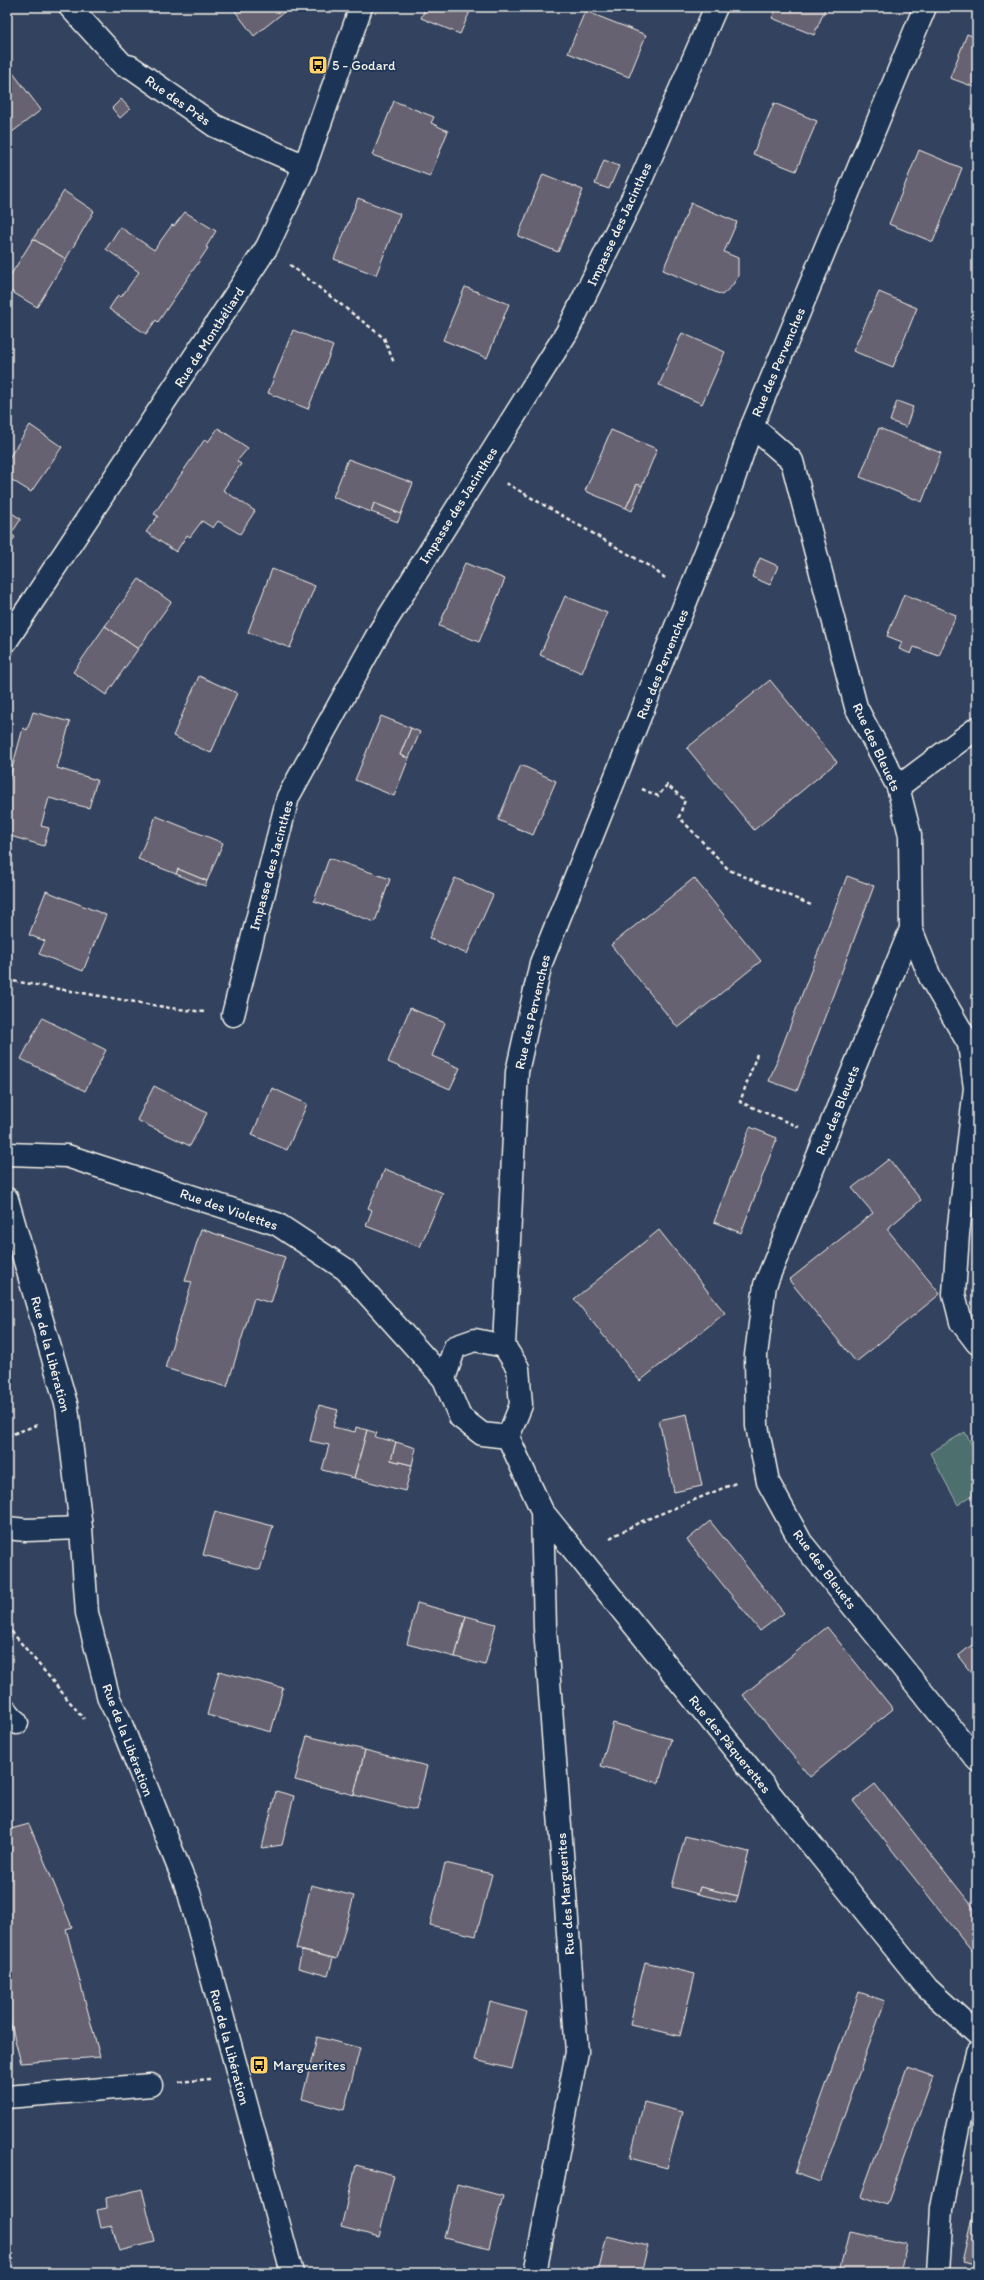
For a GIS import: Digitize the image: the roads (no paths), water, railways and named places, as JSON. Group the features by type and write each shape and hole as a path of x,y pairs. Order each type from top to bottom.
{"street":[{"name":"Rue des Près","path":"70,7 123,65 131,67 215,126 305,166"},
{"name":"Rue de Montbéliard","path":"7,640 267,248 305,166 361,7"},
{"name":"Impasse des Jacinthes","path":"233,1015 288,797 378,634 567,332 636,191 716,7"},
{"name":"Rue des Pervenches","path":"504,1346 517,1072 541,963 689,596 725,504 752,426 925,7"},
{"name":"Rue des Bleuets","path":"752,426 792,461 856,707 898,787 910,835 911,929 765,1285 756,1355 757,1426 768,1482 801,1542 977,1760"},
{"path":"898,787 977,728"},
{"path":"911,929 930,977 969,1044 975,1088 958,1234 954,1294 961,1322 977,1343"},
{"name":"Rue des Violettes","path":"7,1154 67,1156 277,1224 345,1269 444,1379"},
{"name":"Rue de la Libération","path":"7,1199 67,1407 81,1528 87,1613 109,1699 119,1719 189,1893 292,2273"},
{"path":"475,1340 504,1346 518,1368 521,1405 508,1437 482,1434 460,1417 444,1379 454,1347 475,1340"},
{"name":"Rue des Pâquerettes","path":"508,1437 542,1511 928,1988 977,2034"},
{"name":"Rue des Marguerites","path":"535,2273 577,2052 546,1628 542,1511"},
{"path":"7,1528 26,1530 81,1528"},
{"path":"938,2273 942,2208 959,2123 977,2052"},
{"path":"7,2097 151,2085"}],"place":[{"name":"5 - Godard","path":"318,65"},
{"name":"Marguerites","path":"259,2065"}]}
